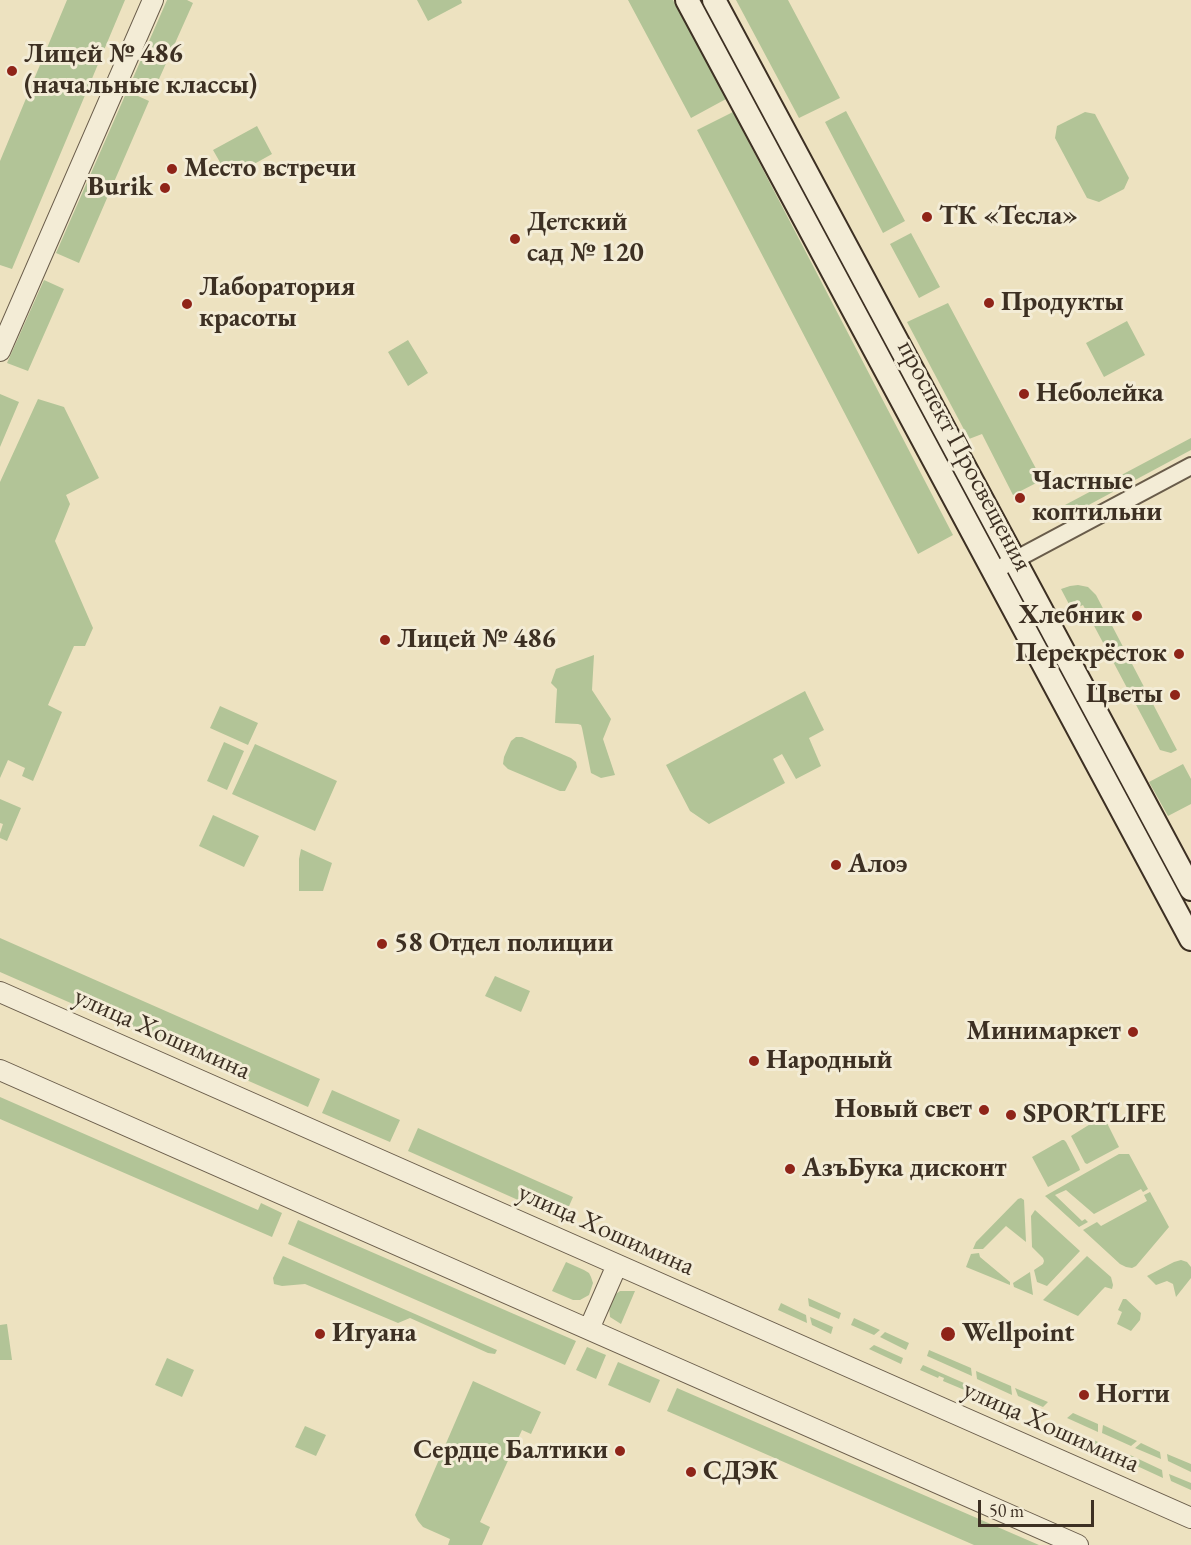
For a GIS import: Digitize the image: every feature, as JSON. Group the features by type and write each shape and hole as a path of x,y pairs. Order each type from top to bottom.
{"main road":[{"name":"проспект Просвещения","path":"687,0 1191,939"},
{"name":"проспект Просвещения","path":"714,0 1191,890"}],"street":[{"path":"0,322 143,0"},
{"path":"0,351 153,0"},
{"path":"994,571 1191,466"},
{"name":"улица Хошимина","path":"0,992 1191,1518"},
{"path":"0,1070 1078,1545"},
{"path":"589,1329 617,1265"}],"green space":[{"path":"67,0 125,0 12,269 0,265 0,161"},
{"path":"167,0 187,0 193,3 155,88 133,78"},
{"path":"417,0 461,0 462,3 428,21"},
{"path":"628,0 673,0 726,99 691,118"},
{"path":"736,0 788,0 840,98 799,118"},
{"path":"127,91 149,101 79,263 56,253"},
{"path":"846,111 905,221 883,233 825,122"},
{"path":"733,112 953,535 918,554 697,130"},
{"path":"1085,112 1095,114 1129,178 1124,189 1099,202 1087,198 1055,138 1057,126"},
{"path":"257,126 272,154 229,178 213,150"},
{"path":"911,233 940,287 919,298 890,244"},
{"path":"44,280 64,289 28,371 7,363"},
{"path":"948,303 1042,480 1013,495 982,434 969,439 907,322"},
{"path":"1127,321 1145,355 1104,377 1086,343"},
{"path":"408,340 428,373 408,386 388,352"},
{"path":"0,394 19,402 0,447"},
{"path":"38,399 64,407 99,478 66,495 70,504 55,541 93,628 85,646 74,646 48,705 62,712 33,781 22,776 25,768 8,760 0,778 0,482"},
{"path":"1191,438 1191,450 1070,515 1065,505"},
{"path":"1078,585 1088,587 1096,595 1177,750 1171,753 1160,750 1083,605 1072,610 1061,589"},
{"path":"594,655 592,690 611,719 603,739 615,775 601,778 591,773 581,725 555,723 557,689 551,683 556,669"},
{"path":"805,691 824,730 809,738 821,766 796,779 782,754 773,759 785,783 709,824 690,811 666,765"},
{"path":"220,706 258,723 248,745 210,728"},
{"path":"516,737 522,737 576,762 577,767 565,791 560,791 508,769 503,764 511,741"},
{"path":"224,742 244,751 227,790 207,781"},
{"path":"255,744 337,781 315,831 232,794"},
{"path":"1183,764 1191,779 1191,804 1168,816 1149,782"},
{"path":"0,799 21,808 7,841 0,838 3,824 0,823"},
{"path":"213,815 259,836 244,867 199,846"},
{"path":"301,849 332,863 323,891 299,891"},
{"path":"0,938 320,1079 308,1107 0,972"},
{"path":"495,976 530,991 521,1012 485,996"},
{"path":"332,1090 400,1120 390,1142 322,1113"},
{"path":"0,1097 258,1210 261,1203 282,1213 272,1237 0,1119"},
{"path":"1100,1118 1105,1119 1119,1147 1087,1164 1071,1136"},
{"path":"418,1128 573,1197 563,1220 408,1151"},
{"path":"1062,1140 1066,1142 1080,1170 1048,1187 1032,1157"},
{"path":"1119,1154 1129,1154 1148,1189 1143,1192 1141,1189 1094,1214 1066,1190 1055,1195 1082,1221 1085,1219 1088,1222 1079,1227 1045,1196"},
{"path":"1150,1192 1169,1227 1136,1266 1126,1267 1083,1230 1097,1222 1101,1226 1147,1201 1144,1195"},
{"path":"1021,1198 1024,1200 1026,1242 1006,1226 983,1249 973,1249 976,1242"},
{"path":"1035,1210 1080,1251 1047,1286 1037,1282 1034,1270 1044,1261 1032,1247 1031,1216"},
{"path":"298,1220 576,1341 565,1365 288,1244"},
{"path":"979,1253 980,1257 1010,1282 1010,1285 966,1267 971,1254"},
{"path":"283,1256 497,1350 495,1354 488,1353 410,1318 398,1323 305,1284 282,1286 274,1284 273,1278"},
{"path":"1087,1256 1111,1277 1112,1289 1105,1287 1078,1316 1043,1300"},
{"path":"1181,1260 1187,1262 1191,1267 1191,1278 1176,1297 1173,1284 1167,1281 1156,1285 1147,1276 1174,1262"},
{"path":"566,1262 589,1273 591,1277 593,1283 589,1295 580,1300 573,1300 552,1291"},
{"path":"1030,1272 1033,1295 1014,1287 1013,1283"},
{"path":"620,1291 635,1291 621,1324 610,1317 609,1307 613,1296"},
{"path":"808,1298 841,1313 839,1319 809,1306"},
{"path":"1123,1299 1126,1299 1141,1313 1140,1320 1131,1331 1117,1324 1122,1312 1118,1310"},
{"path":"781,1303 806,1315 807,1323 778,1310"},
{"path":"810,1317 833,1327 831,1334 812,1325"},
{"path":"854,1318 880,1330 874,1335 851,1325"},
{"path":"7,1324 12,1360 0,1360 0,1325"},
{"path":"885,1332 909,1343 906,1350 880,1337"},
{"path":"874,1345 903,1358 901,1364 869,1349"},
{"path":"587,1347 606,1355 596,1379 576,1370"},
{"path":"929,1350 971,1368 972,1376 927,1356"},
{"path":"167,1358 194,1370 182,1397 155,1385"},
{"path":"618,1362 660,1380 650,1403 608,1385"},
{"path":"923,1365 973,1387 974,1394 943,1381 944,1378 939,1376 938,1378 920,1370"},
{"path":"976,1371 1011,1386 1012,1395 977,1379"},
{"path":"473,1381 541,1412 531,1434 522,1430 480,1522 490,1527 482,1545 448,1545 450,1539 423,1527 415,1515"},
{"path":"677,1388 1039,1545 974,1545 667,1411"},
{"path":"1015,1388 1048,1402 1043,1407 1018,1396"},
{"path":"980,1389 1014,1404 1015,1412 980,1397"},
{"path":"1073,1413 1098,1424 1098,1432 1067,1418"},
{"path":"1103,1425 1137,1441 1131,1446 1102,1433"},
{"path":"305,1426 326,1435 316,1456 295,1447"},
{"path":"1062,1426 1098,1442 1100,1449 1057,1430"},
{"path":"1141,1443 1160,1452 1161,1459 1135,1448"},
{"path":"1167,1454 1191,1464 1191,1472 1168,1461"},
{"path":"1130,1455 1162,1470 1163,1478 1124,1460"},
{"path":"1169,1474 1191,1483 1191,1490 1171,1481"}],"place":[{"name":"Лицей № 486 (начальные классы)","path":"12,71"},
{"name":"Место встречи","path":"172,169"},
{"name":"Burik","path":"165,188"},
{"name":"ТК «Тесла»","path":"927,217"},
{"name":"Детский сад № 120","path":"515,239"},
{"name":"Продукты","path":"989,303"},
{"name":"Лаборатория красоты","path":"187,304"},
{"name":"Неболейка","path":"1024,394"},
{"name":"Частные коптильни","path":"1020,498"},
{"name":"Хлебник","path":"1137,616"},
{"name":"Лицей № 486","path":"385,640"},
{"name":"Перекрёсток","path":"1179,654"},
{"name":"Цветы","path":"1175,695"},
{"name":"Алоэ","path":"836,865"},
{"name":"58 Отдел полиции","path":"382,944"},
{"name":"Минимаркет","path":"1133,1032"},
{"name":"Народный","path":"754,1061"},
{"name":"Новый свет","path":"984,1110"},
{"name":"SPORTLIFE","path":"1011,1115"},
{"name":"АзъБука дисконт","path":"790,1169"},
{"name":"Игуана","path":"320,1334"},
{"name":"Wellpoint","path":"948,1334"},
{"name":"Ногти","path":"1084,1395"},
{"name":"Сердце Балтики","path":"620,1451"},
{"name":"СДЭК","path":"691,1472"}]}
